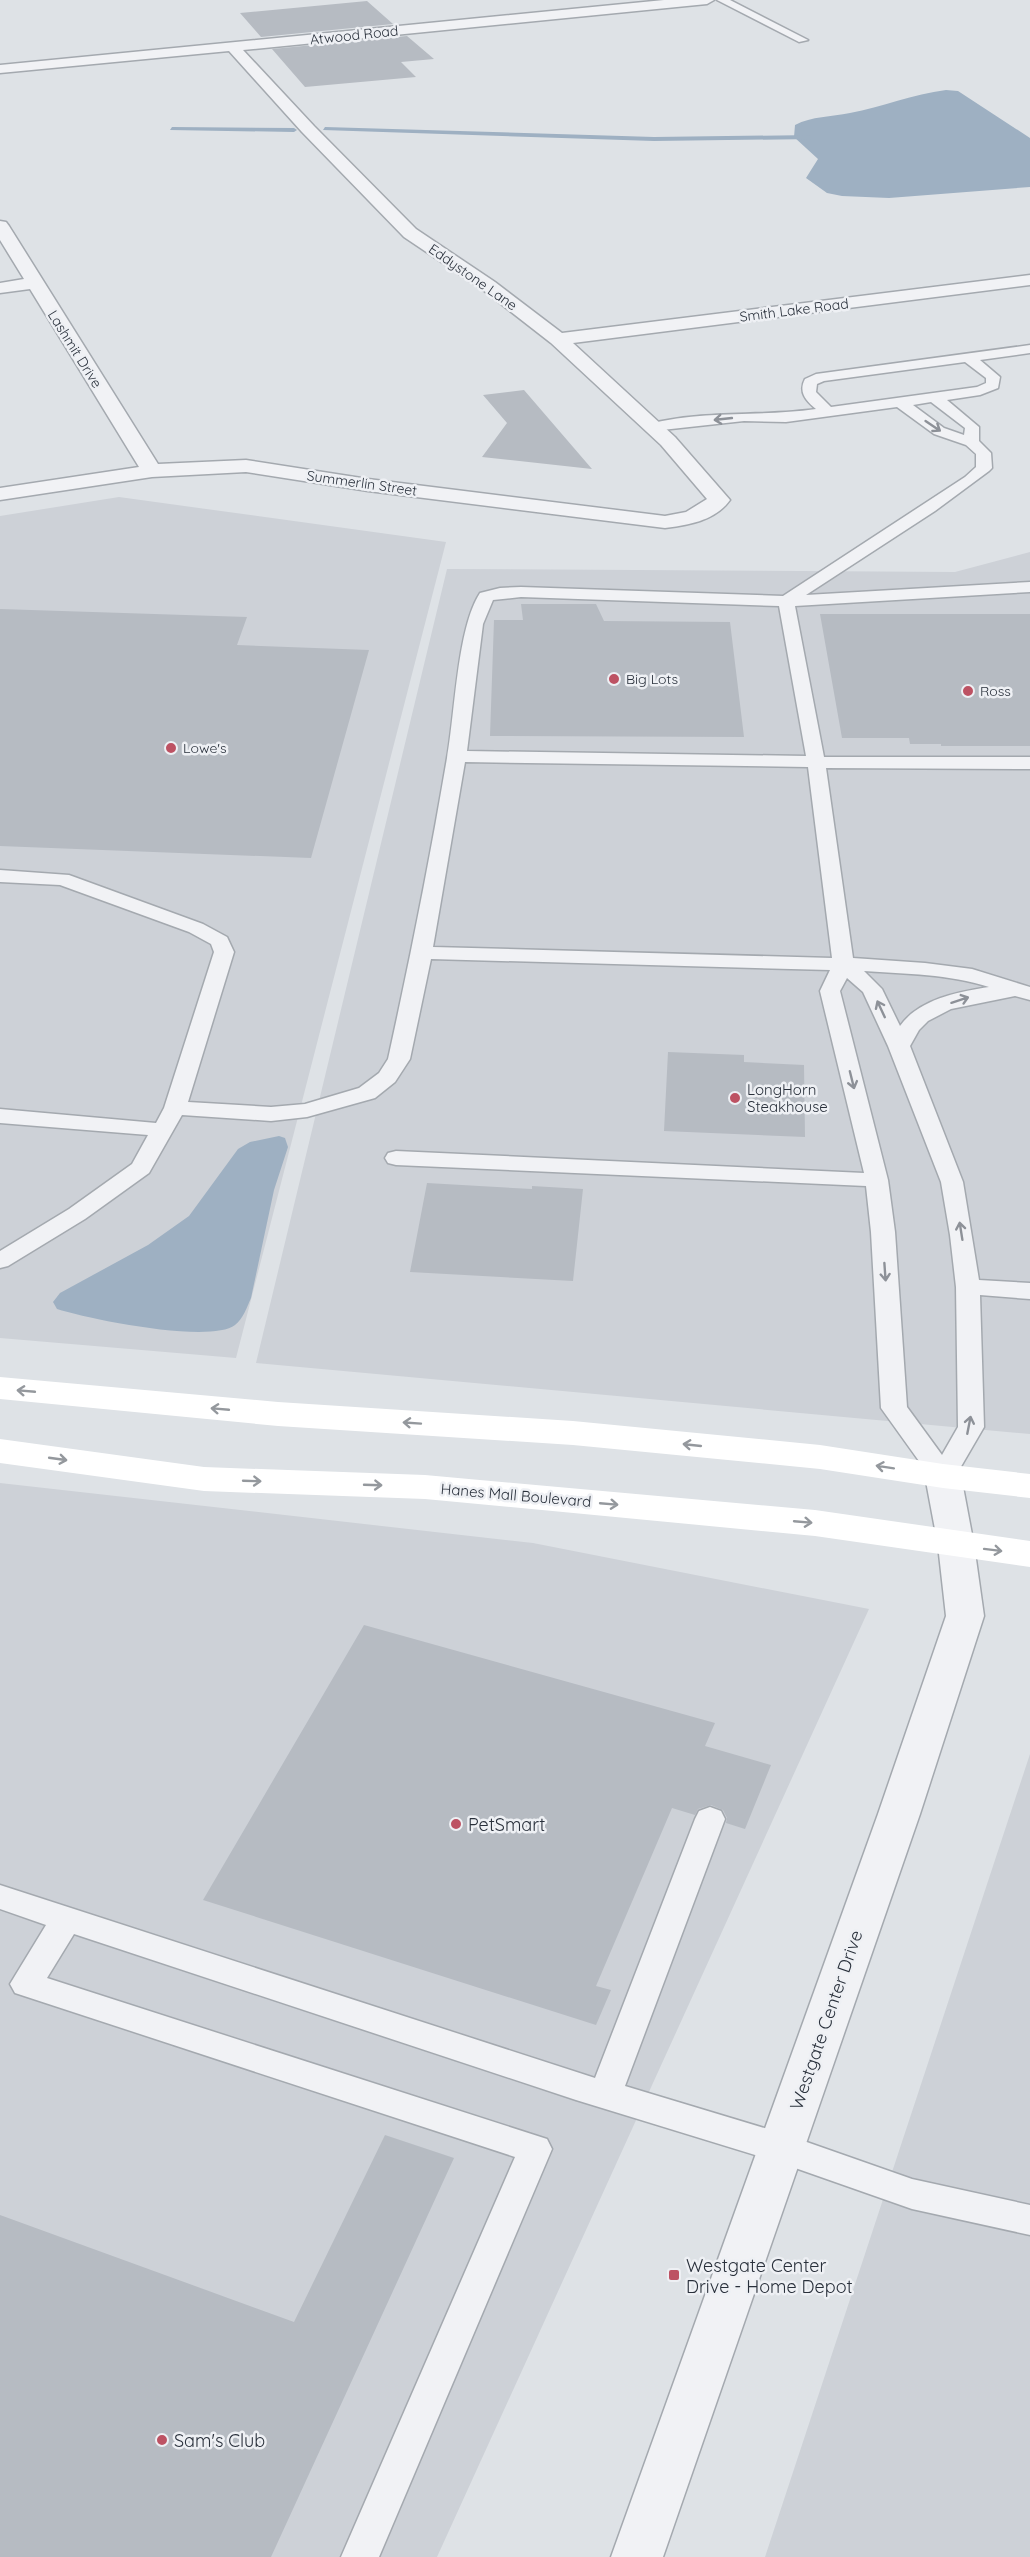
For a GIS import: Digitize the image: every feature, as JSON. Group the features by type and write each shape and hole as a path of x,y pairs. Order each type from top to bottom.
{"main road":[{"path":"0,1388 278,1414 573,1433 820,1457 943,1476 1030,1486"},
{"name":"Hanes Mall Boulevard","path":"0,1451 204,1479 425,1487 815,1523 1030,1554"}],"street":[{"name":"Atwood Road","path":"0,69 707,0"},
{"name":"Eddystone Lane","path":"233,47 308,129 410,233 489,286 558,339 668,441 719,500"},
{"name":"Lashmit Drive","path":"0,226 152,471"},
{"name":"Smith Lake Road","path":"558,339 1030,280"},
{"path":"0,288 34,283"},
{"name":"Summerlin Street","path":"0,494 152,471 246,466 368,485 665,522 692,518 719,500"},
{"name":"Westgate Center Drive","path":"637,2557 899,1814 965,1616 957,1545 943,1476"}],"lane":[{"path":"722,0 803,40"},
{"path":"828,412 809,396 810,382 821,377 1030,349"},
{"path":"653,428 744,417 781,418 981,391 993,385 993,377 968,357"},
{"path":"934,397 972,426 971,442"},
{"path":"786,601 970,480 984,468 984,453 971,442 939,430 900,402"},
{"path":"709,436 740,432 781,418"},
{"path":"668,441 688,439"},
{"path":"175,1108 271,1114 325,1106 366,1093 387,1077 399,1059 422,953 457,756 475,624 483,603 492,594 521,592 786,601 1030,587"},
{"path":"786,601 816,762 843,964 830,991 877,1180 894,1408 943,1476 972,1427 968,1287 962,1235 952,1182 899,1046 872,989 843,964"},
{"path":"457,756 1030,763"},
{"path":"0,876 62,879 196,928 220,941 224,952 175,1108 141,1168 77,1214 0,1261"},
{"path":"422,953 843,964 925,969 972,975 1023,992"},
{"path":"899,1046 912,1025 938,1006 970,996 1023,992"},
{"path":"0,1116 164,1130"},
{"path":"396,1158 877,1180"},
{"path":"968,1287 1030,1291"},
{"path":"605,2095 710,1819"},
{"path":"0,1896 605,2095 781,2148 912,2194 1030,2220"},
{"path":"67,1918 26,1984 535,2149 360,2557"}],"shaded area":[{"path":"119,497 446,542 236,1358 0,1338 0,516"},
{"path":"1030,552 1030,1434 256,1363 447,569 955,572"},
{"path":"0,1483 533,1543 869,1609 437,2557 0,2557"},
{"path":"1030,1754 1030,2557 765,2557"}],"water":[{"path":"946,90 958,91 1030,138 1030,187 889,198 827,193 806,178 818,159 794,137 795,125 815,118 862,110"},
{"path":"279,1136 285,1138 288,1147 274,1190 251,1298 243,1316 235,1325 221,1330 176,1331 120,1323 57,1309 53,1302 60,1293 148,1245 189,1216 238,1149 250,1142"}],"building":[{"path":"367,1 393,24 261,37 240,13"},
{"path":"407,36 434,59 401,62 416,77 305,87 272,49"},
{"path":"524,390 592,469 482,457 507,423 483,395"},
{"name":"Big Lots","path":"521,604 596,604 604,621 730,622 744,737 490,736 494,620 523,620"},
{"name":"Lowe's","path":"0,609 247,617 237,645 369,650 311,858 0,846"},
{"path":"820,614 1030,614 1030,746 941,746 941,744 910,744 909,738 842,738"},
{"name":"LongHorn Steakhouse","path":"668,1052 744,1055 744,1062 804,1065 805,1137 664,1131"},
{"path":"427,1183 532,1189 532,1186 583,1189 573,1281 410,1272"},
{"name":"PetSmart","path":"364,1625 715,1723 705,1746 771,1765 745,1829 726,1823 727,1818 723,1810 711,1805 698,1809 695,1815 672,1808 596,1986 611,1990 596,2025 203,1900"},
{"name":"Sam's Club","path":"385,2135 454,2158 271,2557 0,2557 0,2215 294,2322"}],"waterway":[{"path":"172,129 294,130"},
{"path":"325,129 654,139 813,137"}],"place":[{"name":"Big Lots","path":"614,679"},
{"name":"Ross","path":"968,691"},
{"name":"Lowe's","path":"171,748"},
{"name":"LongHorn Steakhouse","path":"735,1098"},
{"name":"PetSmart","path":"456,1824"},
{"name":"Westgate Center Drive - Home Depot","path":"674,2275"},
{"name":"Sam's Club","path":"162,2440"}]}
